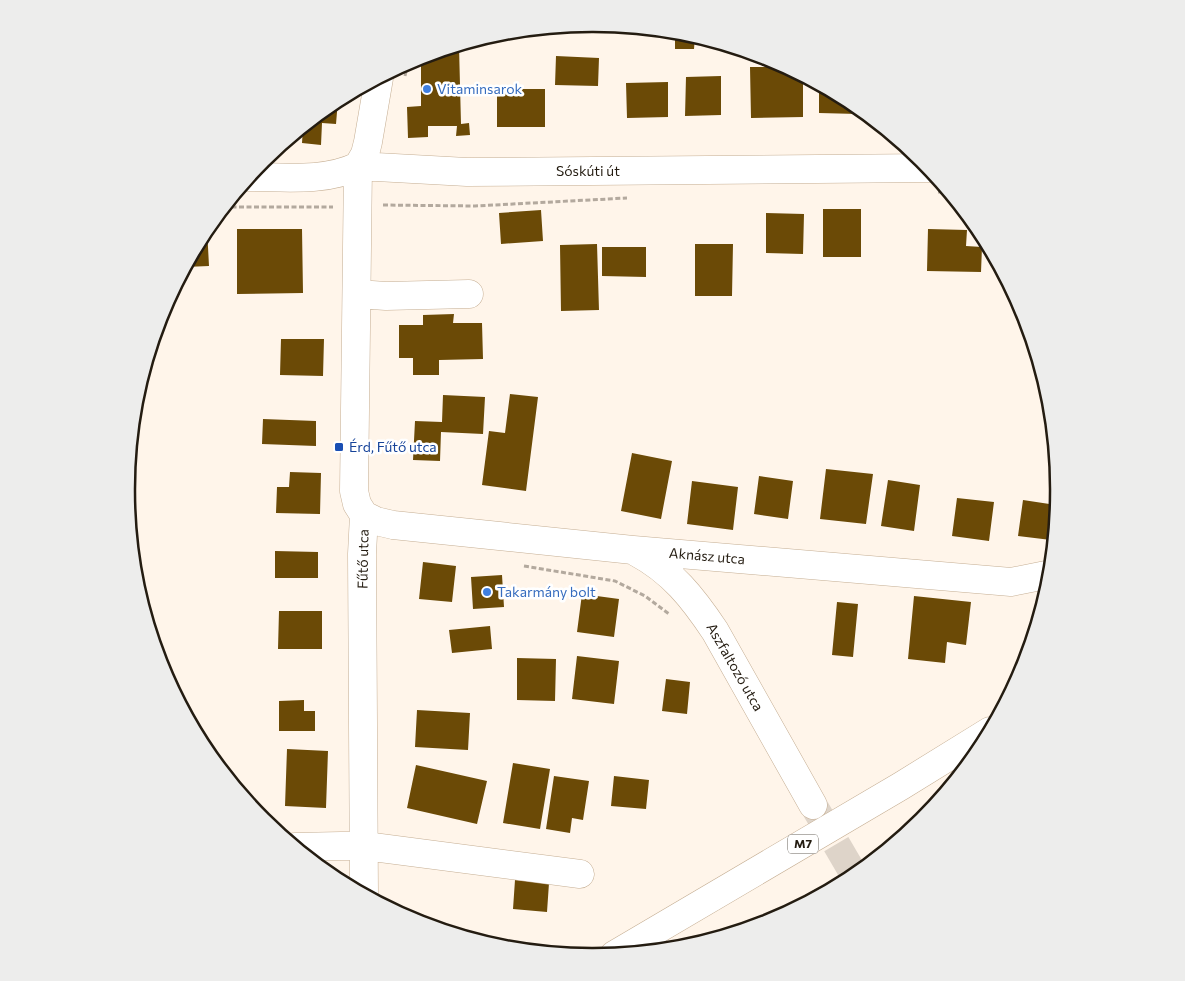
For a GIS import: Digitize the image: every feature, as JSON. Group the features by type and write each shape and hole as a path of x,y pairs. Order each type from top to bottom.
{"main road":[{"path":"358,166 365,154 368,142 377,87"},
{"name":"Sóskúti út","path":"259,177 301,177 336,174 346,172 358,166 467,172 917,168"},
{"name":"Fűtő utca","path":"358,166 354,492 357,504 364,515 362,554 364,888"},
{"path":"357,294 386,296 469,294"},
{"name":"Aknász utca","path":"364,515 376,521 393,525 632,550 1011,582 1043,576"},
{"name":"Aszfaltozó utca","path":"632,550 651,560 667,572 698,606 715,631 813,805"},
{"name":"M7","path":"627,948 977,739"},
{"path":"305,847 365,846 580,874"}],"path":[{"path":"522,566 615,581 645,596 672,616"}],"building":[{"path":"675,40 694,44 694,49 675,49"},
{"path":"459,53 461,124 469,123 470,135 456,136 457,126 428,126 428,137 408,138 407,107 421,106 421,66"},
{"path":"556,56 599,58 598,86 555,85"},
{"path":"750,67 768,67 803,84 803,117 751,118"},
{"path":"721,76 721,115 685,116 686,77"},
{"path":"668,82 668,117 627,118 626,83"},
{"path":"497,89 545,89 545,127 497,127"},
{"path":"819,92 852,114 819,113"},
{"path":"337,111 336,124 322,123 321,145 302,143 302,137"},
{"path":"823,209 861,209 861,257 823,257"},
{"path":"541,210 543,241 501,244 499,213"},
{"path":"766,213 804,214 803,254 766,253"},
{"path":"237,229 302,229 303,293 237,294"},
{"path":"928,229 967,230 966,246 980,247 982,250 981,272 927,271"},
{"path":"208,243 209,266 193,267"},
{"path":"597,244 599,310 561,311 560,245"},
{"path":"695,244 733,244 732,296 695,296"},
{"path":"602,247 646,247 646,277 602,276"},
{"path":"454,314 453,323 482,323 483,359 439,360 439,375 413,375 413,358 399,358 399,325 423,325 423,315"},
{"path":"281,339 324,339 323,376 280,375"},
{"path":"510,394 538,397 526,491 482,485 489,431 505,433"},
{"path":"443,395 485,397 483,434 441,432 440,461 413,460 415,421 442,422"},
{"path":"263,419 316,421 316,446 262,444"},
{"path":"632,453 672,461 661,519 621,511"},
{"path":"826,469 873,474 866,524 820,519"},
{"path":"290,472 321,473 320,514 276,513 277,487 289,487"},
{"path":"759,476 793,481 788,519 754,514"},
{"path":"888,480 920,485 914,531 881,526"},
{"path":"692,481 738,487 733,530 687,524"},
{"path":"957,498 994,502 989,541 952,536"},
{"path":"1023,500 1050,504 1048,540 1018,536"},
{"path":"275,551 318,552 318,578 275,578"},
{"path":"423,562 456,566 452,602 419,599"},
{"name":"Takarmány bolt","path":"502,575 504,607 473,609 471,577"},
{"path":"582,594 619,599 614,637 577,632"},
{"path":"914,596 971,602 966,645 947,642 945,663 908,659"},
{"path":"837,602 858,604 853,657 832,655"},
{"path":"279,611 322,611 322,649 278,649"},
{"path":"490,626 492,649 452,653 449,630"},
{"path":"577,656 619,661 614,704 572,699"},
{"path":"517,658 556,659 555,701 517,700"},
{"path":"666,679 690,682 687,714 662,711"},
{"path":"304,700 304,711 315,711 315,731 279,731 279,701"},
{"path":"417,710 470,713 468,750 415,747"},
{"path":"287,749 328,751 326,808 285,806"},
{"path":"513,763 550,769 540,829 503,823"},
{"path":"416,765 487,781 477,824 407,808"},
{"path":"554,776 589,781 583,820 572,818 570,833 546,829"},
{"path":"614,776 649,780 646,809 611,806"},
{"path":"515,880 549,883 547,912 513,909"}],"tunnel":[{"path":"815,808 851,868"}],"place":[{"name":"Vitaminsarok","path":"427,89"},
{"name":"Érd, Fűtő utca","path":"339,447"},
{"name":"Takarmány bolt","path":"487,592"}]}
